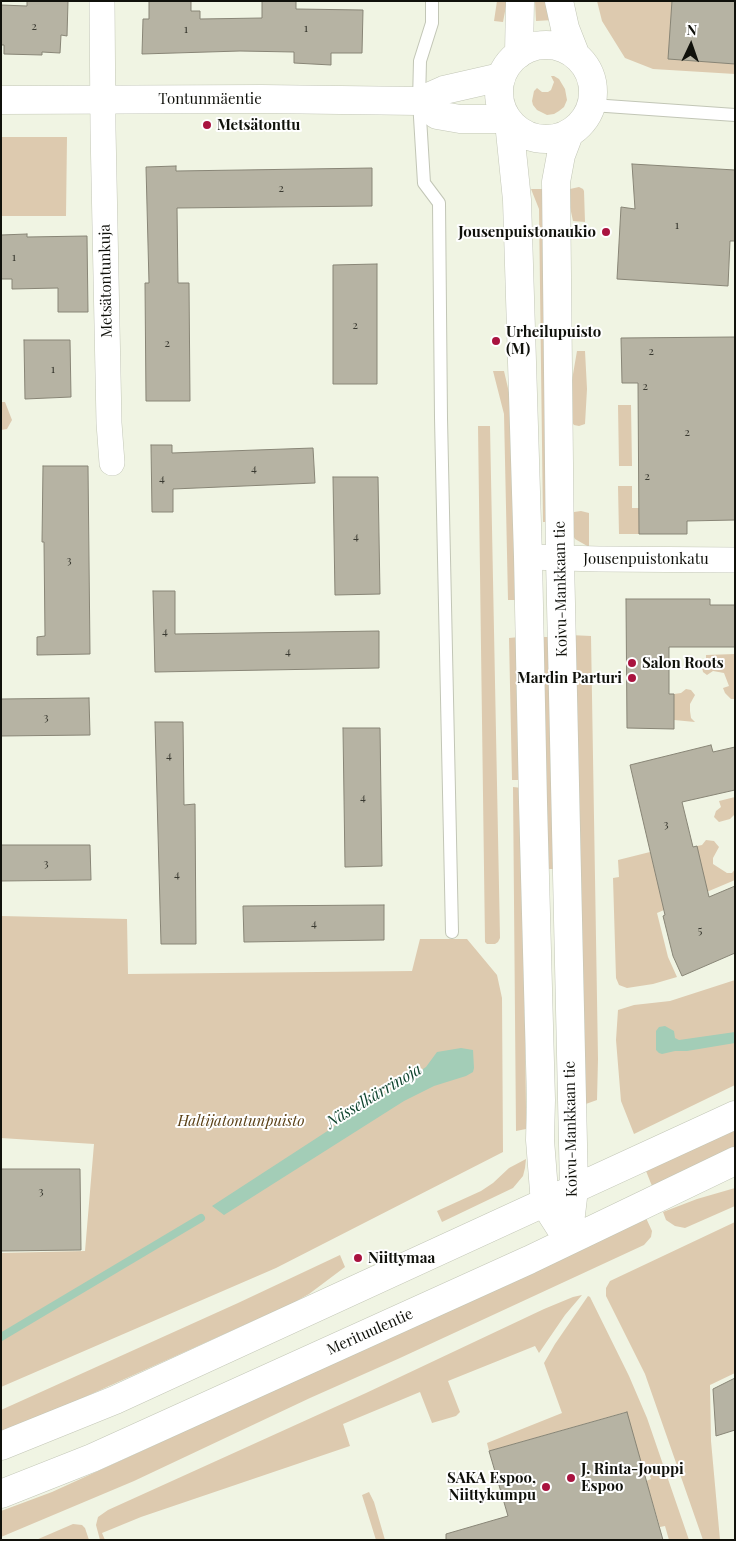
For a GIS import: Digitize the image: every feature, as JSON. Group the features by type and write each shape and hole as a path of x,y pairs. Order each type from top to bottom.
{"main road":[{"path":"518,54 520,1"},
{"path":"559,1 576,56"},
{"path":"548,45 568,50 576,56 586,66 592,78 594,91 592,105 584,122 577,129 559,138 537,139 517,130 508,121 499,99 501,77 508,64 518,54 528,48 548,45"},
{"name":"Tontunmäentie","path":"1,100 262,99 419,101 444,90 501,77"},
{"path":"419,101 437,115 460,119 508,121"},
{"name":"Koivu-Mankkaan tie","path":"508,121 517,200 528,557 532,792 541,1100 540,1140 545,1204 568,1240"},
{"name":"Koivu-Mankkaan tie","path":"568,1240 574,1190 560,559 556,182 561,155 569,134"},
{"path":"1,1446 115,1400 545,1204 735,1115"},
{"name":"Merituulentie","path":"1,1494 92,1458 520,1264 735,1162"}],"street":[{"name":"Metsätontunkuja","path":"102,1 108,423 112,463"},
{"name":"Jousenpuistonkatu","path":"528,557 560,559 735,560"}],"lane":[{"path":"432,1 432,24 420,61 419,101 424,183 438,202 452,932"},
{"path":"592,105 735,115"}],"green space":[{"path":"497,1 507,1 503,22 494,21"},
{"path":"535,1 549,1 553,20 536,21"},
{"path":"597,1 735,1 735,74 653,69 625,58 602,21"},
{"path":"551,76 559,79 565,89 567,100 564,107 559,111 547,115 537,110 532,101 534,91 537,88 542,92 551,90 554,82"},
{"path":"1,137 67,137 66,216 1,216"},
{"path":"579,187 584,191 585,222 573,221 567,193 570,189"},
{"path":"531,189 544,189 549,522 543,522 539,209"},
{"path":"577,351 585,351 587,389 585,424 579,426 574,425 566,415"},
{"path":"493,371 504,371 514,414 518,600 508,600 504,414"},
{"path":"1,402 5,402 12,420 7,429 1,430"},
{"path":"618,405 631,405 632,466 619,466"},
{"path":"478,426 490,426 500,938 495,944 487,944 485,942"},
{"path":"618,486 632,486 632,508 639,508 639,534 619,534"},
{"path":"574,512 589,513 589,547 575,539 567,524"},
{"path":"570,635 591,636 598,1059 597,1100 583,1105"},
{"path":"519,637 522,780 512,780 509,638"},
{"path":"539,637 551,637 555,869 549,869 542,810"},
{"path":"735,654 735,699 731,699 723,688 729,686 724,673 713,671 707,675 703,672 702,667 706,660 706,655"},
{"path":"686,689 691,690 695,695 690,704 690,711 691,718 695,722 674,720 674,694 681,693"},
{"path":"513,787 522,788 526,1108 526,1129 516,1131"},
{"path":"735,797 735,814 730,819 719,822 714,817 716,811 721,807 719,801"},
{"path":"706,840 714,841 719,847 713,858 713,864 727,873 732,873 735,869 735,880 657,913 668,957 677,977 653,984 627,988 619,985 616,978 613,878 619,877 618,860 650,852 660,890 697,846 702,845"},
{"name":"Haltijatontunpuisto","path":"1,916 127,919 128,974 412,971 420,939 467,939 497,975 502,998 503,1152 276,1268 1,1387 1,1253 85,1251 94,1144 1,1138"},
{"path":"735,980 735,1085 634,1134 621,1101 616,1040 618,1010 634,1005 670,1001"},
{"path":"735,1130 735,1149 652,1186 646,1171"},
{"path":"526,1159 523,1176 513,1188 442,1222 437,1211 481,1191 509,1168"},
{"path":"735,1188 735,1206 685,1228 675,1226 666,1220 663,1212 697,1199"},
{"path":"646,1218 652,1231 651,1237 644,1245 134,1481 1,1537 1,1511 52,1492 462,1304 510,1284"},
{"path":"735,1222 735,1373 710,1385 711,1441 720,1540 703,1540 645,1374 606,1296 606,1288 610,1281"},
{"path":"340,1255 345,1267 309,1294 293,1303 25,1424 1,1433 1,1410"},
{"path":"582,1295 565,1315 539,1353 535,1346 448,1381 460,1412 456,1416 432,1423 420,1392 343,1424 350,1446 141,1517 102,1533 105,1540 100,1540 96,1525 98,1517 108,1510 366,1393 544,1309"},
{"path":"588,1296 629,1376 647,1418 689,1540 669,1540 665,1526 660,1527 646,1481 651,1479 649,1473 644,1474 626,1412 489,1451 487,1443 562,1413 544,1363"},
{"path":"369,1492 374,1502 385,1540 376,1540 362,1495"},
{"path":"73,1524 82,1525 85,1528 89,1540 36,1540"}],"shaded area":[{"path":"665,1026 674,1031 675,1038 679,1040 735,1032 735,1043 662,1054 656,1050 656,1031 659,1027"},
{"path":"461,1048 473,1050 473,1072 434,1086 404,1101 224,1215 212,1206 426,1067 437,1052"}],"building":[{"path":"27,1 68,1 67,36 61,35 60,53 42,52 42,55 4,54 4,45 1,45 1,5 27,6"},
{"path":"149,1 191,1 191,11 200,11 200,19 262,18 262,1 296,1 296,9 363,10 362,53 331,53 331,65 294,63 294,52 240,51 142,54 143,19 149,19"},
{"path":"672,1 735,1 735,64 668,59"},
{"path":"632,164 735,170 735,241 730,241 728,286 617,279 621,207 635,209"},
{"path":"176,166 176,171 372,168 372,206 177,208 178,283 189,283 190,401 146,401 145,283 149,283 146,167"},
{"path":"27,234 27,237 87,236 88,312 58,312 58,288 12,289 12,279 1,279 1,235"},
{"path":"377,264 377,384 333,384 333,265"},
{"path":"735,337 735,520 687,521 687,534 639,534 638,383 622,383 621,338"},
{"path":"24,340 70,340 71,397 25,399"},
{"path":"151,445 172,445 172,453 313,448 315,483 173,489 173,512 152,512"},
{"path":"43,466 88,466 90,654 37,655 37,637 45,636 44,542 42,542"},
{"path":"333,477 378,477 380,594 335,595"},
{"path":"153,591 175,591 175,634 379,631 379,668 155,672"},
{"path":"626,599 710,599 710,605 735,605 735,647 669,647 669,694 674,694 674,729 627,728"},
{"path":"89,698 90,735 1,736 1,699"},
{"path":"155,722 183,722 184,805 195,804 196,944 161,944"},
{"path":"343,728 380,728 382,866 345,867"},
{"path":"711,745 713,752 735,747 735,790 682,802 693,847 697,846 709,897 735,886 735,953 682,976 673,956 663,916 665,915 630,765"},
{"path":"1,845 90,845 91,880 1,881"},
{"path":"384,905 384,940 244,942 243,906"},
{"path":"1,1169 80,1169 81,1250 1,1251"},
{"path":"735,1378 735,1430 716,1436 713,1389"},
{"name":"J. Rinta-Jouppi Espoo","path":"627,1412 663,1540 446,1540 446,1534 508,1516 489,1451"}],"waterway":[{"name":"Nässelkärrinoja","path":"1,1337 201,1218"}],"place":[{"name":"Metsätonttu","path":"207,125"},
{"name":"Jousenpuistonaukio","path":"606,232"},
{"name":"Urheilupuisto (M)","path":"496,341"},
{"name":"Salon Roots","path":"632,663"},
{"name":"Mardin Parturi","path":"632,678"},
{"name":"Niittymaa","path":"358,1258"},
{"name":"J. Rinta-Jouppi Espoo","path":"571,1478"},
{"name":"SAKA Espoo, Niittykumpu","path":"546,1487"}]}
